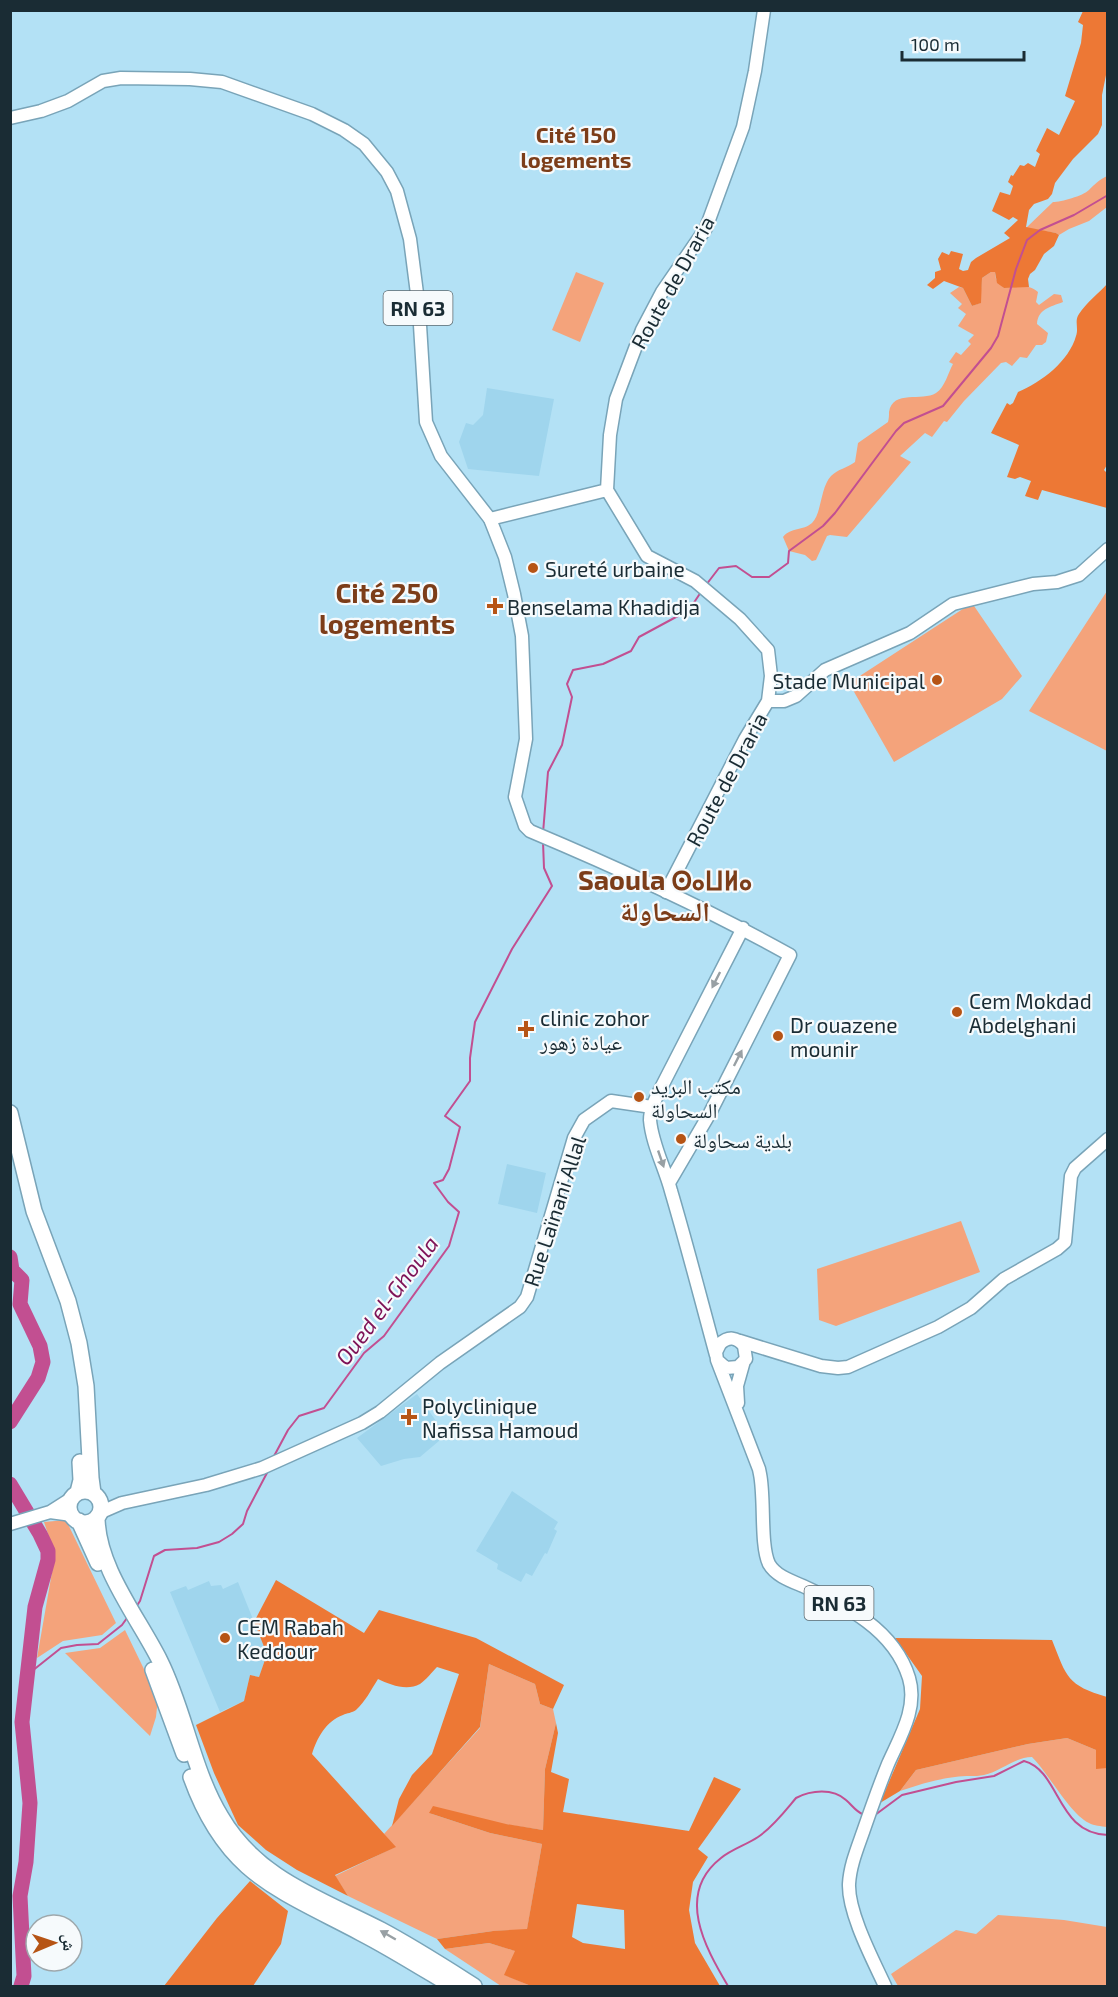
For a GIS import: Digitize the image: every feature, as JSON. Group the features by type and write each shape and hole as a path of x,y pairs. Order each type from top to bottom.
{"highway":[{"path":"10,1113 34,1211 68,1301 79,1343 86,1386 91,1478 85,1495 69,1507 136,1628 169,1682 208,1792 222,1819 240,1844 261,1865 286,1882 383,1931 474,1986"},
{"path":"10,1151 31,1230 58,1304 70,1352 77,1408 81,1480 85,1495 101,1504 98,1515 102,1546 121,1600"},
{"path":"75,1518 91,1521 98,1515"},
{"path":"136,1628 205,1812 231,1852 254,1874 282,1892 363,1934 452,1986"}],"main road":[{"name":"Route de Draria","path":"666,892 745,739 768,701 771,676 768,650 740,619 695,581 647,556 607,490 610,435 616,399 642,330 662,292 706,228 742,127 755,71 764,10"},
{"name":"RN 63","path":"10,118 40,111 68,100 103,81 121,78 190,79 222,82 256,93 320,118 344,130 364,144 387,172 397,191 406,220 418,309 429,430 441,456 490,519 505,557 522,636 526,739 515,797 525,826 530,831 743,928 790,955 710,1113 669,1183 717,1358 761,1480 765,1548 769,1564 779,1575 845,1605 867,1620 901,1658 909,1678 912,1693 909,1716 876,1795 852,1864 849,1885 851,1900 862,1933 885,1986"},
{"path":"490,519 607,490"},
{"path":"768,701 784,700 796,696 825,670 843,660 867,653 910,633 953,604 1032,584 1057,582 1079,575 1105,552"},
{"path":"669,1183 652,1134 650,1118 652,1107 743,928"},
{"name":"Rue Laïnani Allal","path":"98,1515 122,1503 206,1485 262,1468 370,1418 520,1307 526,1297 574,1138 584,1120 611,1101 652,1107"},
{"path":"708,1327 760,1348 821,1366 838,1368 848,1367 938,1327 971,1308 1004,1279 1057,1249 1065,1242 1071,1176 1075,1168 1107,1138"},
{"path":"736,1340 720,1344 717,1358 723,1366 730,1369 738,1367 760,1348"},
{"path":"736,1340 746,1349 745,1360"},
{"name":"RN 63","path":"740,1419 737,1386 745,1360"},
{"path":"15,1523 50,1512 85,1495 122,1503"},
{"path":"50,1512 75,1518"}],"shaded area":[{"path":"1083,11 1107,11 1107,70 1102,95 1102,125 1098,134 1073,159 1055,183 1048,199 1034,204 1029,210 1026,227 1059,235 1054,246 1044,254 1035,270 1030,274 1029,287 1004,288 997,283 995,272 991,272 982,278 981,303 972,306 963,288 944,281 933,289 927,285 935,278 935,272 941,270 938,259 942,252 949,255 951,251 963,254 959,269 968,270 971,262 976,258 1010,238 1004,233 1018,220 1013,217 1009,220 992,211 1000,192 1010,195 1013,186 1008,182 1020,165 1024,166 1028,163 1035,167 1040,154 1036,151 1047,128 1059,135 1075,101 1065,96 1081,43 1083,25 1078,22"},
{"path":"1107,176 1107,207 1089,221 1059,235 1026,228 1053,202 1082,194"},
{"path":"576,272 604,283 580,342 552,330"},
{"path":"995,272 996,279 1004,288 1034,289 1038,292 1036,302 1039,305 1054,294 1061,295 1063,302 1045,309 1038,319 1037,324 1048,333 1046,342 1036,345 1027,358 1020,357 1012,366 1006,362 1001,363 947,422 944,421 932,437 925,433 900,456 911,462 847,537 827,536 816,560 812,561 805,555 789,551 783,537 812,523 818,513 827,481 831,476 855,462 858,443 888,422 892,405 902,398 936,393 942,387 953,364 949,362 956,352 961,355 971,344 968,341 974,335 958,326 966,314 958,308 962,304 950,293 959,287 963,288 972,306 980,303 982,278"},
{"path":"1107,284 1108,463 1104,470 1107,473 1107,508 1042,490 1038,500 1025,496 1031,481 1020,477 1015,479 1007,477 1019,445 991,433 1007,403 1010,405 1013,403 1018,392 1036,383 1061,362 1076,336 1079,314"},
{"path":"487,388 554,399 539,476 468,469 459,442 466,423 473,425 483,415"},
{"path":"1107,591 1107,751 1029,711"},
{"name":"Stade Municipal","path":"972,603 1022,676 1002,699 894,762 849,683"},
{"path":"507,1164 546,1173 537,1213 498,1204"},
{"path":"961,1221 980,1272 836,1326 819,1320 817,1269"},
{"name":"Polyclinique Nafissa Hamoud","path":"417,1394 446,1435 420,1457 381,1466 357,1438"},
{"path":"512,1491 558,1522 554,1529 557,1531 547,1554 545,1553 532,1576 526,1573 521,1582 497,1569 498,1564 476,1551"},
{"path":"66,1520 116,1623 102,1635 63,1641 37,1658 55,1555 44,1522"},
{"path":"276,1580 364,1633 379,1610 476,1638 564,1685 553,1709 540,1704 535,1684 489,1664 480,1727 392,1826 399,1799 412,1775 432,1754 459,1674 437,1667 420,1684 410,1687 393,1685 378,1679 356,1710 332,1721 320,1736 312,1754 396,1847 335,1875 348,1896 297,1870 266,1850 238,1825 214,1773 196,1725 244,1701 250,1675 259,1677 267,1654 254,1622"},
{"name":"CEM Rabah Keddour","path":"209,1581 211,1586 221,1585 223,1589 238,1582 267,1654 259,1677 250,1675 244,1701 220,1712 170,1592 186,1586 188,1590"},
{"path":"125,1630 158,1698 156,1717 150,1736 65,1653 100,1648"},
{"path":"895,1638 1052,1640 1065,1672 1070,1678 1076,1684 1107,1697 1107,1768 1096,1769 1096,1750 1067,1738 1028,1744 916,1770 900,1791 880,1803 920,1709 922,1676"},
{"path":"489,1664 535,1684 540,1704 553,1709 556,1723 545,1769 543,1830 429,1813 490,1833 542,1844 527,1930 493,1931 437,1939 348,1896 335,1876 395,1847 384,1834 480,1728"},
{"path":"556,1723 558,1733 551,1772 569,1779 563,1812 689,1831 714,1777 741,1789 698,1849 708,1857 693,1882 689,1910 695,1943 720,1986 531,1986 504,1975 515,1951 489,1943 445,1949 437,1939 527,1929 542,1844 490,1833 429,1813 433,1806 506,1824 543,1830 545,1769","holes":["577,1904 624,1910 625,1949 583,1943 572,1937"]},
{"path":"1067,1738 1096,1750 1096,1768 1107,1768 1107,1827 1093,1825 1074,1811 1032,1757 1020,1759 984,1775 941,1779 900,1791 916,1770 1028,1744"},
{"path":"250,1881 288,1911 281,1944 253,1986 164,1986 217,1918"},
{"path":"998,1915 1064,1920 1107,1927 1107,1986 898,1986 891,1974 956,1930 976,1934"},
{"path":"489,1943 516,1951 505,1975 531,1986 501,1986 445,1949"}],"waterway":[{"name":"Oued el-Ghoula","path":"706,585 719,568 736,566 752,577 769,577 788,563 789,551 823,526 835,513 896,431 904,423 943,406 991,348 998,336 1016,269 1027,240 1040,230 1074,215 1108,195"},
{"name":"Oued el-Ghoula","path":"543,833 548,772 562,745 572,697 567,684 573,670 603,664 631,651 639,637 689,610 701,592"},
{"name":"Oued el-Ghoula","path":"273,1458 288,1430 299,1416 324,1408 364,1353 384,1336 449,1246 459,1212 448,1202 434,1183 443,1180 449,1169 460,1127 445,1116 470,1081 470,1058 475,1022 512,949 552,886 544,868 543,842"},
{"path":"10,1257 12,1270 22,1280 20,1304 40,1346 43,1362 38,1378 10,1422"},
{"name":"Oued el-Ghoula","path":"136,1607 154,1556 165,1550 197,1548 219,1542 232,1534 243,1524 247,1511 268,1471"},
{"path":"10,1484 48,1551 48,1560 35,1607 22,1722 30,1803 26,1862 20,1896 24,1976 21,1986"},
{"name":"Oued el-Ghoula","path":"27,1675 61,1648 98,1644 122,1625 127,1618"},
{"path":"875,1815 902,1795 956,1782 994,1776 1024,1761 1036,1767 1045,1777 1068,1814 1078,1824 1091,1832 1108,1835"},
{"path":"728,1986 711,1955 699,1921 697,1904 699,1888 707,1872 725,1855 763,1833 796,1798 802,1795 815,1792 835,1793 864,1815"}],"place":[{"name":"Sureté urbaine","path":"533,568"},
{"name":"Benselama Khadidja","path":"495,606"},
{"name":"Stade Municipal","path":"937,680"},
{"name":"Cem Mokdad Abdelghani","path":"957,1012"},
{"name":"clinic zohor عيادة زهور","path":"526,1029"},
{"name":"Dr ouazene mounir","path":"778,1036"},
{"name":"مكتب البريد السحاولة","path":"639,1097"},
{"name":"بلدية سحاولة","path":"681,1139"},
{"name":"Polyclinique Nafissa Hamoud","path":"409,1417"},
{"name":"CEM Rabah Keddour","path":"225,1638"}],"district":[{"name":"Cité 150 logements","path":"576,146"},
{"name":"Cité 250 logements","path":"387,608"},
{"name":"Saoula ⵙⴰⵡⵍⴰ السحاولة","path":"665,894"}]}
